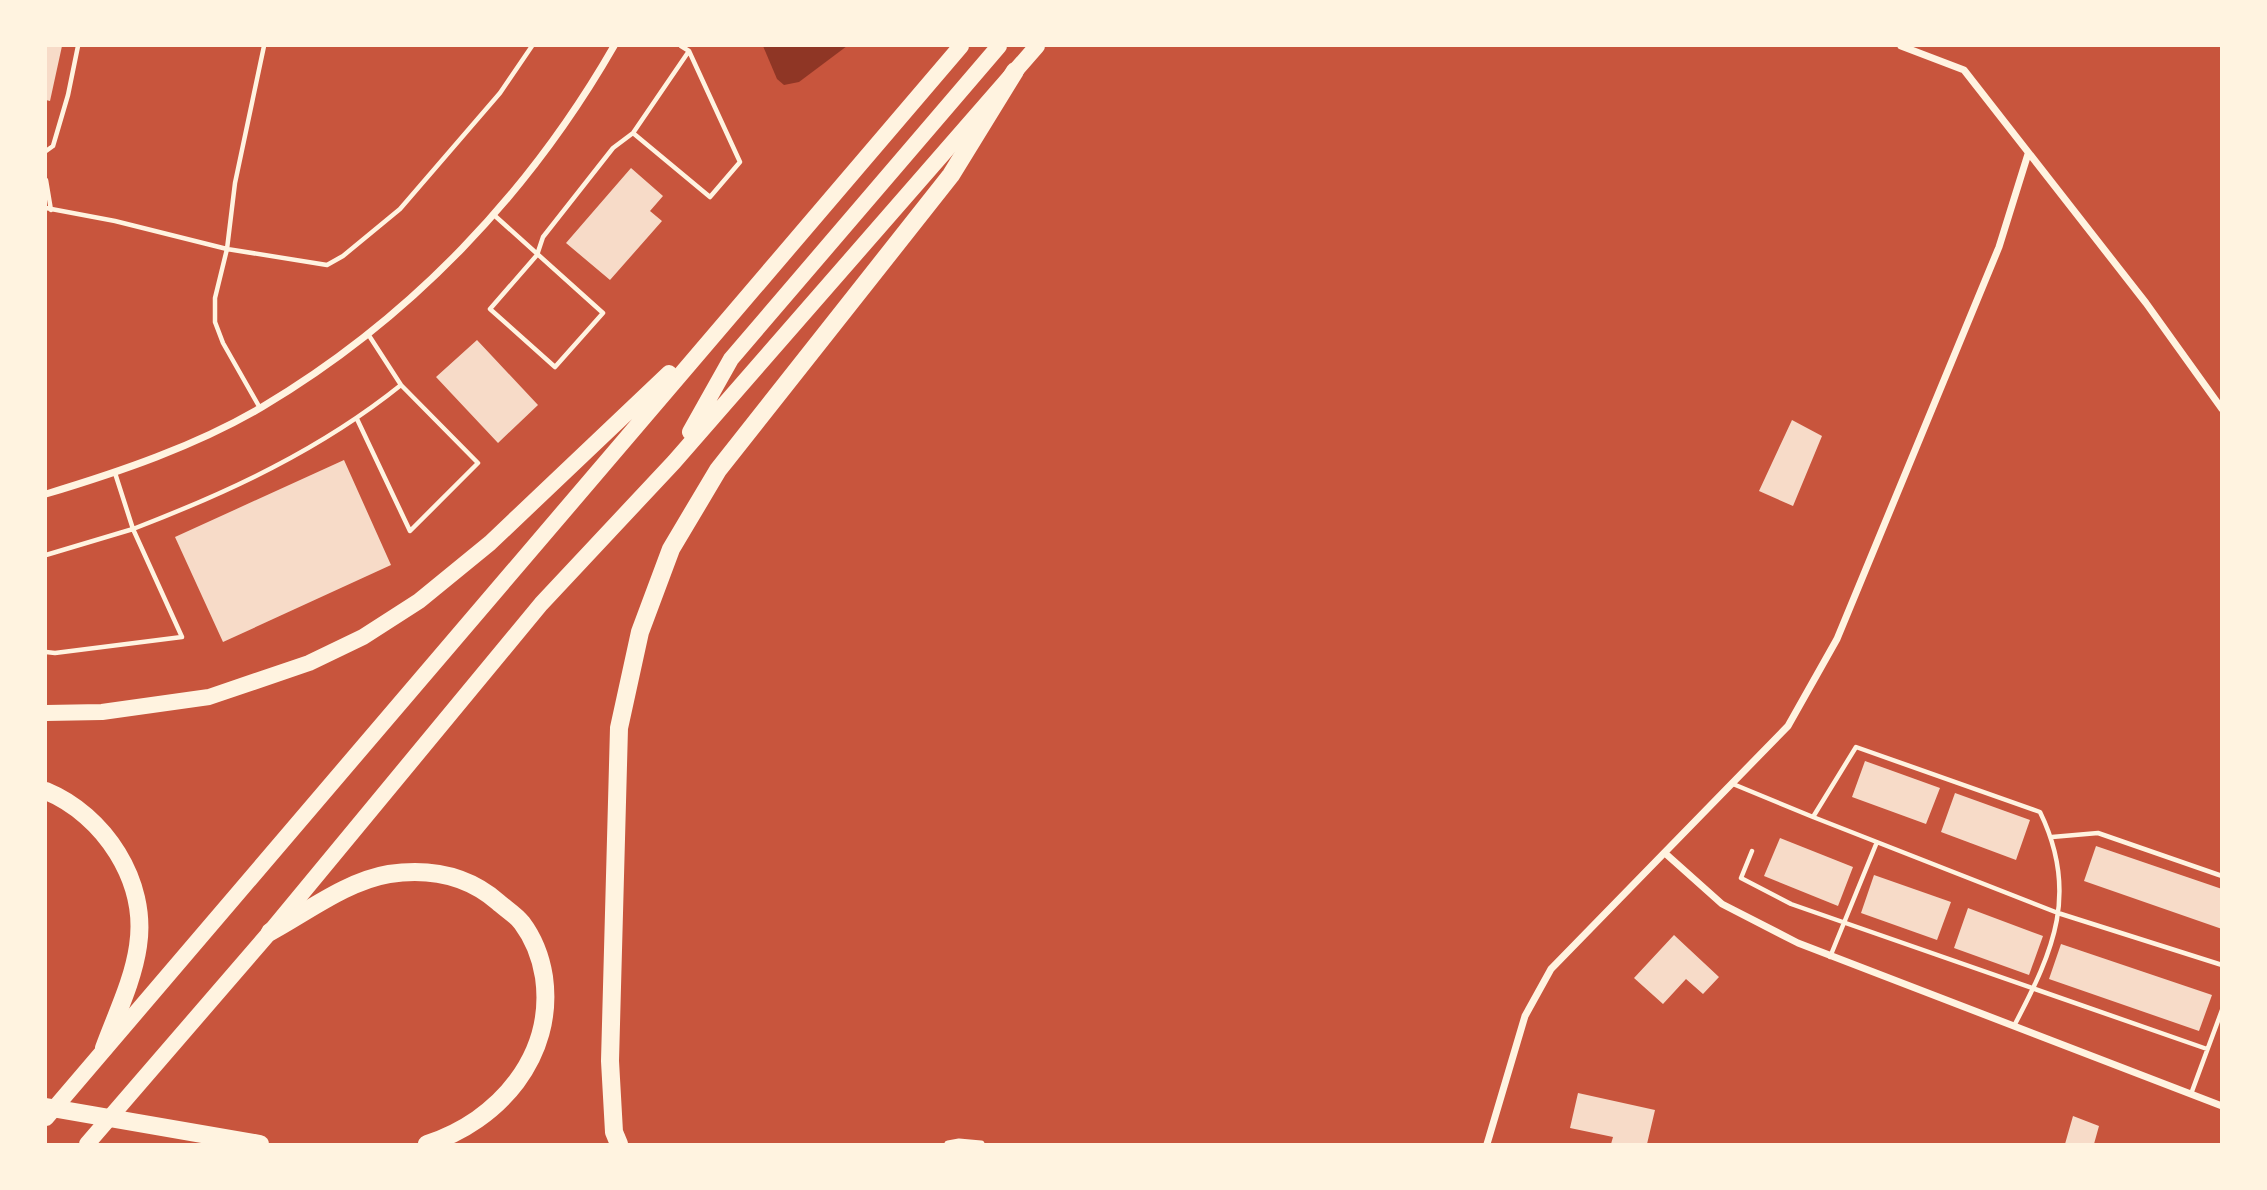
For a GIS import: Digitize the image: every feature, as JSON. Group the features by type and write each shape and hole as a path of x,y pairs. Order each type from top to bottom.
{"highway":[{"path":"46,1118 961,46"},
{"path":"674,462 731,359 999,46"},
{"path":"87,1144 270,932 541,604 674,462 1037,46"},
{"path":"619,1144 614,1132 610,1062 619,728 645,620 671,549 718,470 951,175 1015,71"},
{"path":"46,713 102,712 209,697 309,663 363,637 419,601 490,542 729,316"},
{"path":"46,791 59,797 102,829 118,851 130,880 138,913 139,944 132,972 104,1048"},
{"path":"270,932 356,885 388,874 426,872 456,876 488,893 522,923 541,958 547,997 542,1035 526,1071 501,1101 468,1126 427,1144"},
{"path":"46,1107 260,1144"}],"street":[{"path":"46,494 115,473 260,408 368,334 437,277 494,215 547,151 614,46"},
{"path":"1901,46 1964,70 2146,303 2221,409"},
{"path":"1487,1144 1525,1016 1551,969 1788,726 1837,639 1999,247 2028,154"},
{"path":"1665,854 1722,904 1830,957 2015,1024 2221,1106"},
{"path":"948,1144 981,1144"}],"lane":[{"path":"46,150 53,146 68,95 78,46"},
{"path":"260,408 223,343 215,322 215,298 227,249 235,183 264,46"},
{"path":"46,180 48,209 115,221 227,249 327,265 343,257 400,209 500,93 532,46"},
{"path":"633,133 710,197 740,162 689,51 681,46"},
{"path":"494,215 537,255 603,313 555,367 490,309 537,255 543,237 613,148 633,133 689,51"},
{"path":"357,418 410,531 478,463 401,385 368,334"},
{"path":"46,555 133,529 211,499 290,460 357,418 401,385"},
{"path":"46,652 182,637 133,529 115,473"},
{"path":"1813,817 1857,747 2039,812 2052,837 2059,871 2058,913 2051,951 2015,1024"},
{"path":"1732,784 2058,913 2221,965"},
{"path":"2052,837 2098,833 2221,876"},
{"path":"1830,957 1877,842"},
{"path":"1752,851 1741,878 1791,904 2207,1049"},
{"path":"2191,1094 2221,1010"}],"shaded area":[{"path":"763,46 847,46 799,82 784,85 777,79"}],"building":[{"path":"46,46 62,46 50,101 46,100"},
{"path":"631,168 663,196 650,211 662,221 610,280 566,243"},
{"path":"477,340 538,405 498,443 436,377"},
{"path":"1792,420 1822,436 1793,506 1759,491"},
{"path":"344,460 391,565 223,642 175,537"},
{"path":"1865,761 1940,788 1926,824 1852,797"},
{"path":"1955,793 2030,820 2016,860 1941,832"},
{"path":"1780,838 1853,867 1838,906 1764,876"},
{"path":"2096,846 2222,889 2222,929 2084,881"},
{"path":"1874,875 1951,902 1937,940 1861,913"},
{"path":"1968,908 2043,936 2029,975 1954,948"},
{"path":"1674,935 1719,977 1703,994 1686,979 1663,1004 1634,978"},
{"path":"2061,944 2212,995 2199,1031 2049,979"},
{"path":"1578,1093 1655,1110 1647,1144 1611,1144 1613,1137 1570,1128"},
{"path":"2073,1116 2099,1126 2094,1144 2065,1144"}]}
